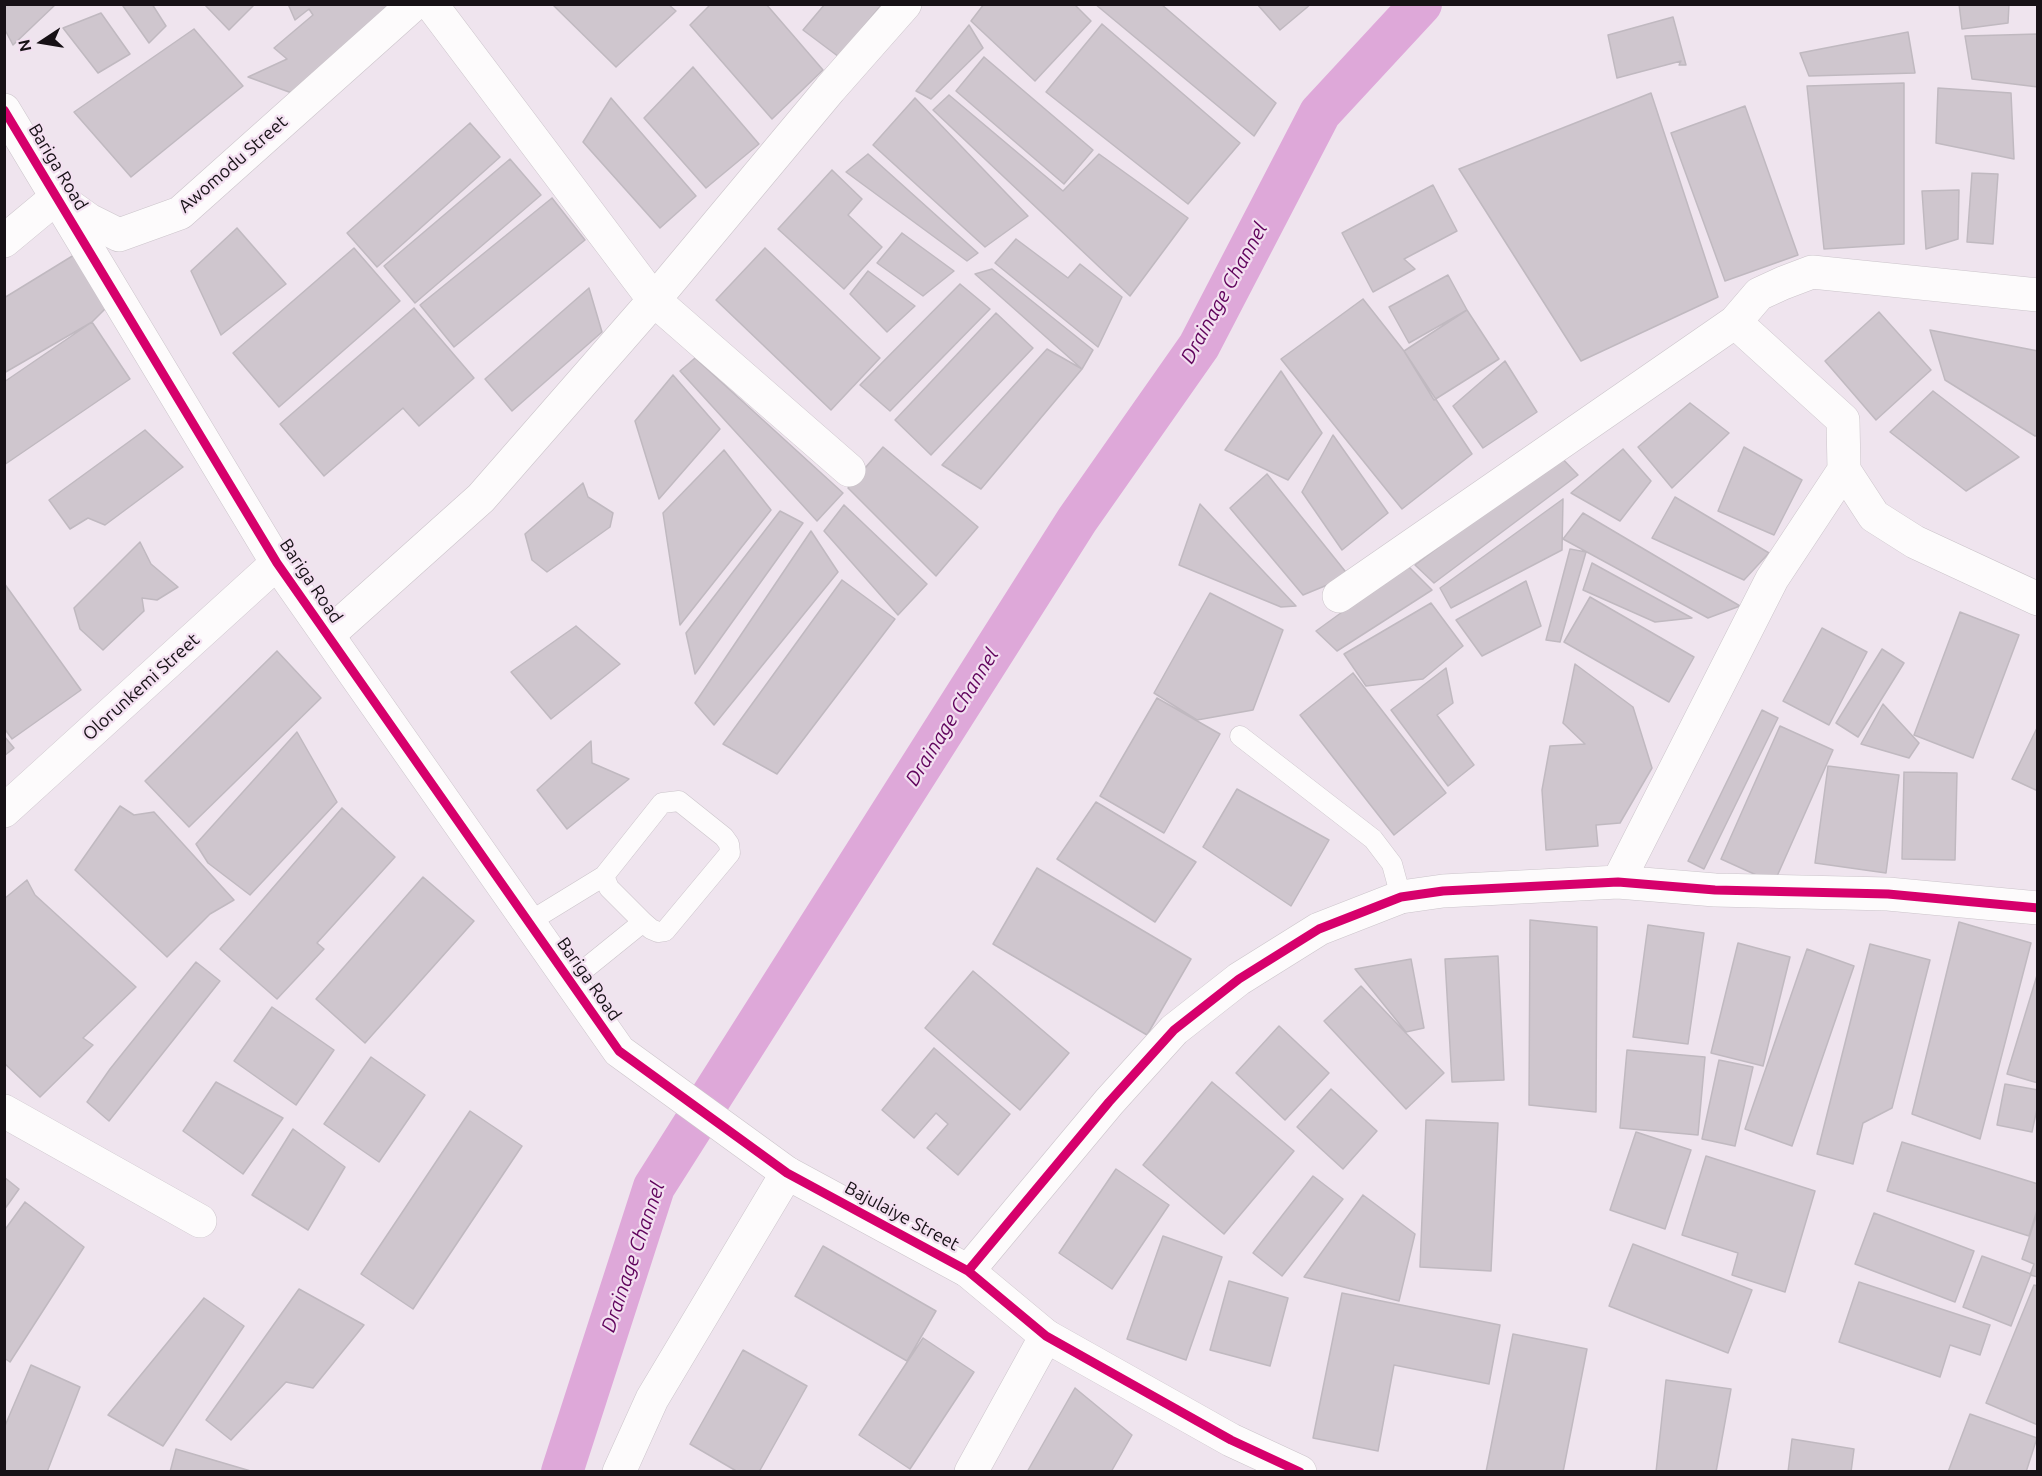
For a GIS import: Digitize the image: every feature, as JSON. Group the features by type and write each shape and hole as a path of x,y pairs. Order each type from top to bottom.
{"street":[{"name":"Awomodu Street","path":"57,197 89,220 119,235 180,213 414,4"},
{"path":"431,4 654,300 849,470"},
{"path":"328,635 481,498 654,300 830,89 905,4"},
{"name":"Bariga Road","path":"4,111 277,563 619,1051"},
{"path":"4,241 57,197"},
{"path":"1339,596 1735,322 1759,294 1812,272 2037,296"},
{"path":"1735,322 1842,420 1844,470 1874,516 1915,542 2037,599"},
{"path":"1617,882 1772,579 1844,470"},
{"name":"Olorunkemi Street","path":"4,811 277,563"},
{"path":"968,1271 1109,1102 1173,1030 1239,979 1319,929 1401,897 1443,891 1617,882 1715,890 1888,894 2037,908"},
{"name":"Bajulaiye Street","path":"619,1051 787,1173 968,1271 1046,1336 1231,1440 1300,1472"},
{"path":"4,1111 200,1221"},
{"path":"619,1472 652,1399 787,1173"},
{"path":"971,1472 1046,1336"}],"lane":[{"path":"1240,736 1373,838 1392,864 1401,897"},
{"path":"529,922 604,876 662,803 679,801 724,837 729,844 730,853 665,931 658,932 643,922 609,888 604,876"},
{"path":"570,981 643,922"}],"building":[{"path":"4,4 56,4 13,45 4,28"},
{"path":"125,4 152,4 166,26 149,43 123,6"},
{"path":"204,4 255,4 229,30"},
{"path":"288,4 403,4 300,96 248,77 287,59 274,48 313,15 309,9 295,20"},
{"path":"552,4 668,4 676,11 616,67"},
{"path":"711,4 766,4 823,70 772,119 690,25"},
{"path":"825,4 882,4 839,57 803,30"},
{"path":"984,4 1074,4 1091,21 1035,81 971,21"},
{"path":"1095,4 1161,4 1276,103 1254,136"},
{"path":"1257,4 1311,4 1280,30"},
{"path":"1959,4 2009,4 2008,23 1962,29"},
{"path":"101,13 130,54 98,73 63,28"},
{"path":"1673,17 1686,65 1679,65 1681,61 1617,78 1608,35"},
{"path":"1102,24 1240,143 1188,204 1046,92"},
{"path":"969,25 983,48 931,99 916,91"},
{"path":"194,29 243,86 131,177 74,112"},
{"path":"1908,32 1915,73 1809,76 1800,53"},
{"path":"2038,34 2038,87 1972,79 1965,36"},
{"path":"984,57 1093,150 1064,184 956,91"},
{"path":"693,67 759,144 706,188 644,118"},
{"path":"1904,83 1904,244 1824,249 1807,86"},
{"path":"1938,88 2011,93 2014,159 1936,143"},
{"path":"1651,93 1718,297 1581,361 1459,169"},
{"path":"949,95 1063,191 1099,154 1188,218 1130,296 933,110"},
{"path":"611,98 696,196 660,228 583,142"},
{"path":"915,98 1028,216 985,247 873,145"},
{"path":"1745,106 1798,255 1725,281 1671,133"},
{"path":"470,123 500,157 377,267 347,233"},
{"path":"868,154 978,253 967,261 846,172"},
{"path":"510,159 541,195 415,303 384,266"},
{"path":"832,170 862,199 848,215 882,247 844,289 778,229"},
{"path":"1972,173 1998,174 1993,244 1967,242"},
{"path":"1433,185 1457,231 1404,259 1415,269 1373,292 1342,233"},
{"path":"1959,190 1958,239 1926,249 1922,191"},
{"path":"552,198 585,240 454,347 420,305"},
{"path":"237,228 286,284 221,335 191,271"},
{"path":"902,233 954,271 923,296 877,263"},
{"path":"1016,239 1068,278 1080,264 1122,297 1098,347 995,263"},
{"path":"354,248 400,301 279,407 233,353"},
{"path":"765,248 880,358 831,410 716,300"},
{"path":"74,255 106,308 92,322 4,373 4,298"},
{"path":"992,269 1093,350 1082,369 975,274"},
{"path":"868,271 915,306 887,332 850,294"},
{"path":"1448,275 1467,310 1409,343 1389,307"},
{"path":"960,284 990,309 890,411 860,385"},
{"path":"589,288 602,332 512,411 485,379"},
{"path":"1363,299 1404,351 1472,454 1402,509 1281,359"},
{"path":"414,308 474,378 419,426 403,408 324,476 280,424"},
{"path":"1467,310 1499,359 1434,400 1404,351"},
{"path":"1879,312 1931,370 1876,420 1825,361"},
{"path":"996,313 1033,348 931,455 895,420"},
{"path":"92,322 130,379 4,465 4,382"},
{"path":"1930,330 2038,351 2038,435 2035,436 1945,380"},
{"path":"1047,349 1082,369 981,489 942,465"},
{"path":"695,358 843,493 817,521 680,371"},
{"path":"1505,361 1537,412 1483,448 1453,406"},
{"path":"1281,371 1322,433 1288,480 1225,450"},
{"path":"673,375 720,429 659,499 635,421"},
{"path":"1933,391 2019,457 1966,491 1890,432"},
{"path":"1690,403 1729,433 1672,488 1638,447"},
{"path":"145,430 183,467 105,525 88,518 70,529 49,500"},
{"path":"1333,435 1388,513 1342,550 1302,492"},
{"path":"883,447 978,527 936,576 848,488"},
{"path":"1744,447 1802,480 1774,535 1718,511"},
{"path":"1623,449 1651,481 1620,521 1571,493"},
{"path":"724,450 771,510 680,625 663,513"},
{"path":"1559,455 1578,475 1434,583 1415,565"},
{"path":"1267,474 1349,576 1303,595 1230,508"},
{"path":"583,483 588,497 613,513 610,527 547,572 532,560 525,534"},
{"path":"1675,497 1769,553 1744,580 1652,538"},
{"path":"1563,499 1562,550 1451,608 1440,588"},
{"path":"1200,504 1296,606 1281,607 1179,565"},
{"path":"844,505 927,584 898,615 824,531"},
{"path":"780,511 803,523 695,674 686,633"},
{"path":"1583,513 1740,606 1708,618 1563,539"},
{"path":"811,531 838,572 714,725 695,703"},
{"path":"140,542 151,564 178,587 157,600 142,598 144,611 103,650 80,629 74,608"},
{"path":"1570,549 1586,552 1560,642 1546,640"},
{"path":"1592,563 1692,618 1655,622 1583,590"},
{"path":"1407,565 1432,590 1337,651 1316,631"},
{"path":"842,580 895,619 777,774 723,744"},
{"path":"1526,581 1541,626 1482,656 1456,620"},
{"path":"4,583 81,690 12,739 4,728"},
{"path":"1210,593 1283,630 1253,710 1197,720 1154,693"},
{"path":"1590,597 1694,657 1669,702 1564,642"},
{"path":"1431,603 1463,646 1423,679 1366,686 1344,654"},
{"path":"1960,612 2019,635 1973,758 1914,735"},
{"path":"576,626 620,664 551,719 511,672"},
{"path":"1822,628 1867,652 1829,725 1783,701"},
{"path":"1882,649 1904,663 1858,737 1836,723"},
{"path":"277,651 321,698 189,827 145,781"},
{"path":"1575,664 1633,707 1652,768 1620,823 1596,825 1598,846 1546,850 1542,790 1550,746 1585,744 1563,723"},
{"path":"1446,668 1453,703 1437,715 1474,765 1448,786 1391,710"},
{"path":"1353,673 1446,793 1394,835 1300,715"},
{"path":"1157,698 1220,734 1164,833 1100,796"},
{"path":"1883,704 1919,743 1909,758 1861,744"},
{"path":"1762,710 1778,718 1704,869 1688,861"},
{"path":"1780,726 1833,750 1774,883 1721,859"},
{"path":"2038,726 2038,791 2012,779"},
{"path":"297,732 337,802 250,895 208,863 196,844"},
{"path":"4,736 14,748 4,756"},
{"path":"591,741 592,763 629,779 567,829 537,790"},
{"path":"1828,766 1899,775 1886,873 1815,863"},
{"path":"1904,772 1957,773 1955,860 1902,859"},
{"path":"1237,789 1329,840 1291,906 1203,847"},
{"path":"1096,802 1196,862 1155,922 1057,859"},
{"path":"120,806 134,815 154,812 234,900 210,914 167,957 75,870"},
{"path":"342,808 395,857 317,943 324,949 277,999 220,949"},
{"path":"1037,868 1191,959 1147,1035 993,944"},
{"path":"423,877 474,921 365,1043 316,999"},
{"path":"27,880 35,895 136,987 83,1038 93,1045 40,1097 4,1063 4,899"},
{"path":"1530,920 1597,927 1596,1112 1529,1105"},
{"path":"1959,922 2031,943 1980,1139 1912,1114"},
{"path":"1648,925 1704,933 1688,1044 1633,1037"},
{"path":"1738,943 1790,957 1763,1066 1711,1053"},
{"path":"1870,944 1930,960 1892,1108 1863,1123 1853,1164 1817,1154"},
{"path":"1807,949 1854,966 1792,1146 1745,1129"},
{"path":"1498,956 1504,1080 1452,1082 1445,959"},
{"path":"1411,959 1424,1028 1406,1032 1355,969"},
{"path":"196,962 220,981 109,1121 87,1102 110,1069"},
{"path":"973,971 1069,1053 1020,1110 925,1028"},
{"path":"2038,972 2038,1083 2007,1074"},
{"path":"1361,986 1444,1073 1406,1109 1324,1021"},
{"path":"272,1007 334,1050 296,1105 234,1061"},
{"path":"1279,1026 1329,1073 1285,1120 1236,1073"},
{"path":"934,1048 1010,1114 958,1175 927,1148 948,1124 936,1113 914,1138 882,1110"},
{"path":"1627,1050 1705,1057 1698,1135 1620,1128"},
{"path":"371,1057 425,1095 379,1162 324,1124"},
{"path":"1719,1060 1753,1067 1735,1146 1702,1139"},
{"path":"216,1082 283,1118 243,1174 183,1131"},
{"path":"1212,1082 1294,1151 1224,1234 1143,1165"},
{"path":"2005,1084 2038,1090 2038,1104 2032,1132 1997,1125"},
{"path":"1331,1089 1377,1131 1343,1169 1297,1127"},
{"path":"470,1111 522,1146 413,1309 361,1274"},
{"path":"1426,1120 1498,1123 1491,1271 1420,1267"},
{"path":"293,1129 345,1167 308,1230 252,1195"},
{"path":"1636,1132 1691,1150 1665,1229 1610,1210"},
{"path":"1902,1142 2038,1184 2038,1207 2029,1236 1887,1191"},
{"path":"1706,1156 1815,1191 1785,1292 1732,1275 1738,1253 1682,1235"},
{"path":"1116,1169 1169,1205 1112,1289 1059,1253"},
{"path":"1313,1176 1343,1199 1282,1276 1253,1253"},
{"path":"4,1177 19,1189 4,1210"},
{"path":"1363,1195 1415,1234 1399,1301 1304,1277"},
{"path":"25,1202 84,1247 10,1362 4,1358 4,1231"},
{"path":"2038,1211 2038,1277 2030,1275 2034,1264 2022,1259"},
{"path":"1874,1213 1974,1251 1955,1302 1855,1264"},
{"path":"1163,1236 1222,1257 1186,1360 1127,1339"},
{"path":"1633,1244 1752,1290 1728,1353 1609,1306"},
{"path":"823,1246 936,1311 907,1361 795,1296"},
{"path":"1982,1256 2031,1274 2011,1326 1963,1307"},
{"path":"1229,1281 1288,1298 1270,1366 1210,1350"},
{"path":"1859,1282 1990,1325 1980,1355 1950,1345 1940,1377 1839,1342"},
{"path":"2034,1285 2038,1286 2038,1425 1986,1403"},
{"path":"299,1289 364,1325 313,1388 286,1382 231,1440 206,1420"},
{"path":"1342,1293 1500,1325 1489,1384 1394,1365 1378,1451 1313,1438"},
{"path":"204,1298 244,1326 163,1446 108,1415"},
{"path":"1513,1334 1587,1349 1563,1472 1486,1472"},
{"path":"923,1338 974,1372 910,1469 859,1435"},
{"path":"743,1350 807,1386 759,1472 738,1472 690,1444"},
{"path":"31,1365 80,1387 47,1472 4,1472 4,1428"},
{"path":"1666,1380 1731,1389 1716,1472 1656,1472"},
{"path":"1075,1388 1132,1435 1111,1472 1027,1472"},
{"path":"1970,1414 2037,1438 2026,1472 1948,1472"},
{"path":"1792,1439 1854,1449 1851,1472 1788,1472"},
{"path":"176,1449 254,1472 170,1472"}],"waterway":[{"name":"Drainage Channel","path":"562,1472 654,1187 1077,520 1199,346 1320,113 1421,4"}],"cycle path":[{"path":"4,110 277,563 619,1051 787,1173 968,1271 1046,1336 1231,1440 1300,1472"},
{"path":"968,1271 1109,1102 1174,1030 1239,979 1319,929 1401,897 1443,891 1618,882 1715,890 1888,894 2038,908"}]}
